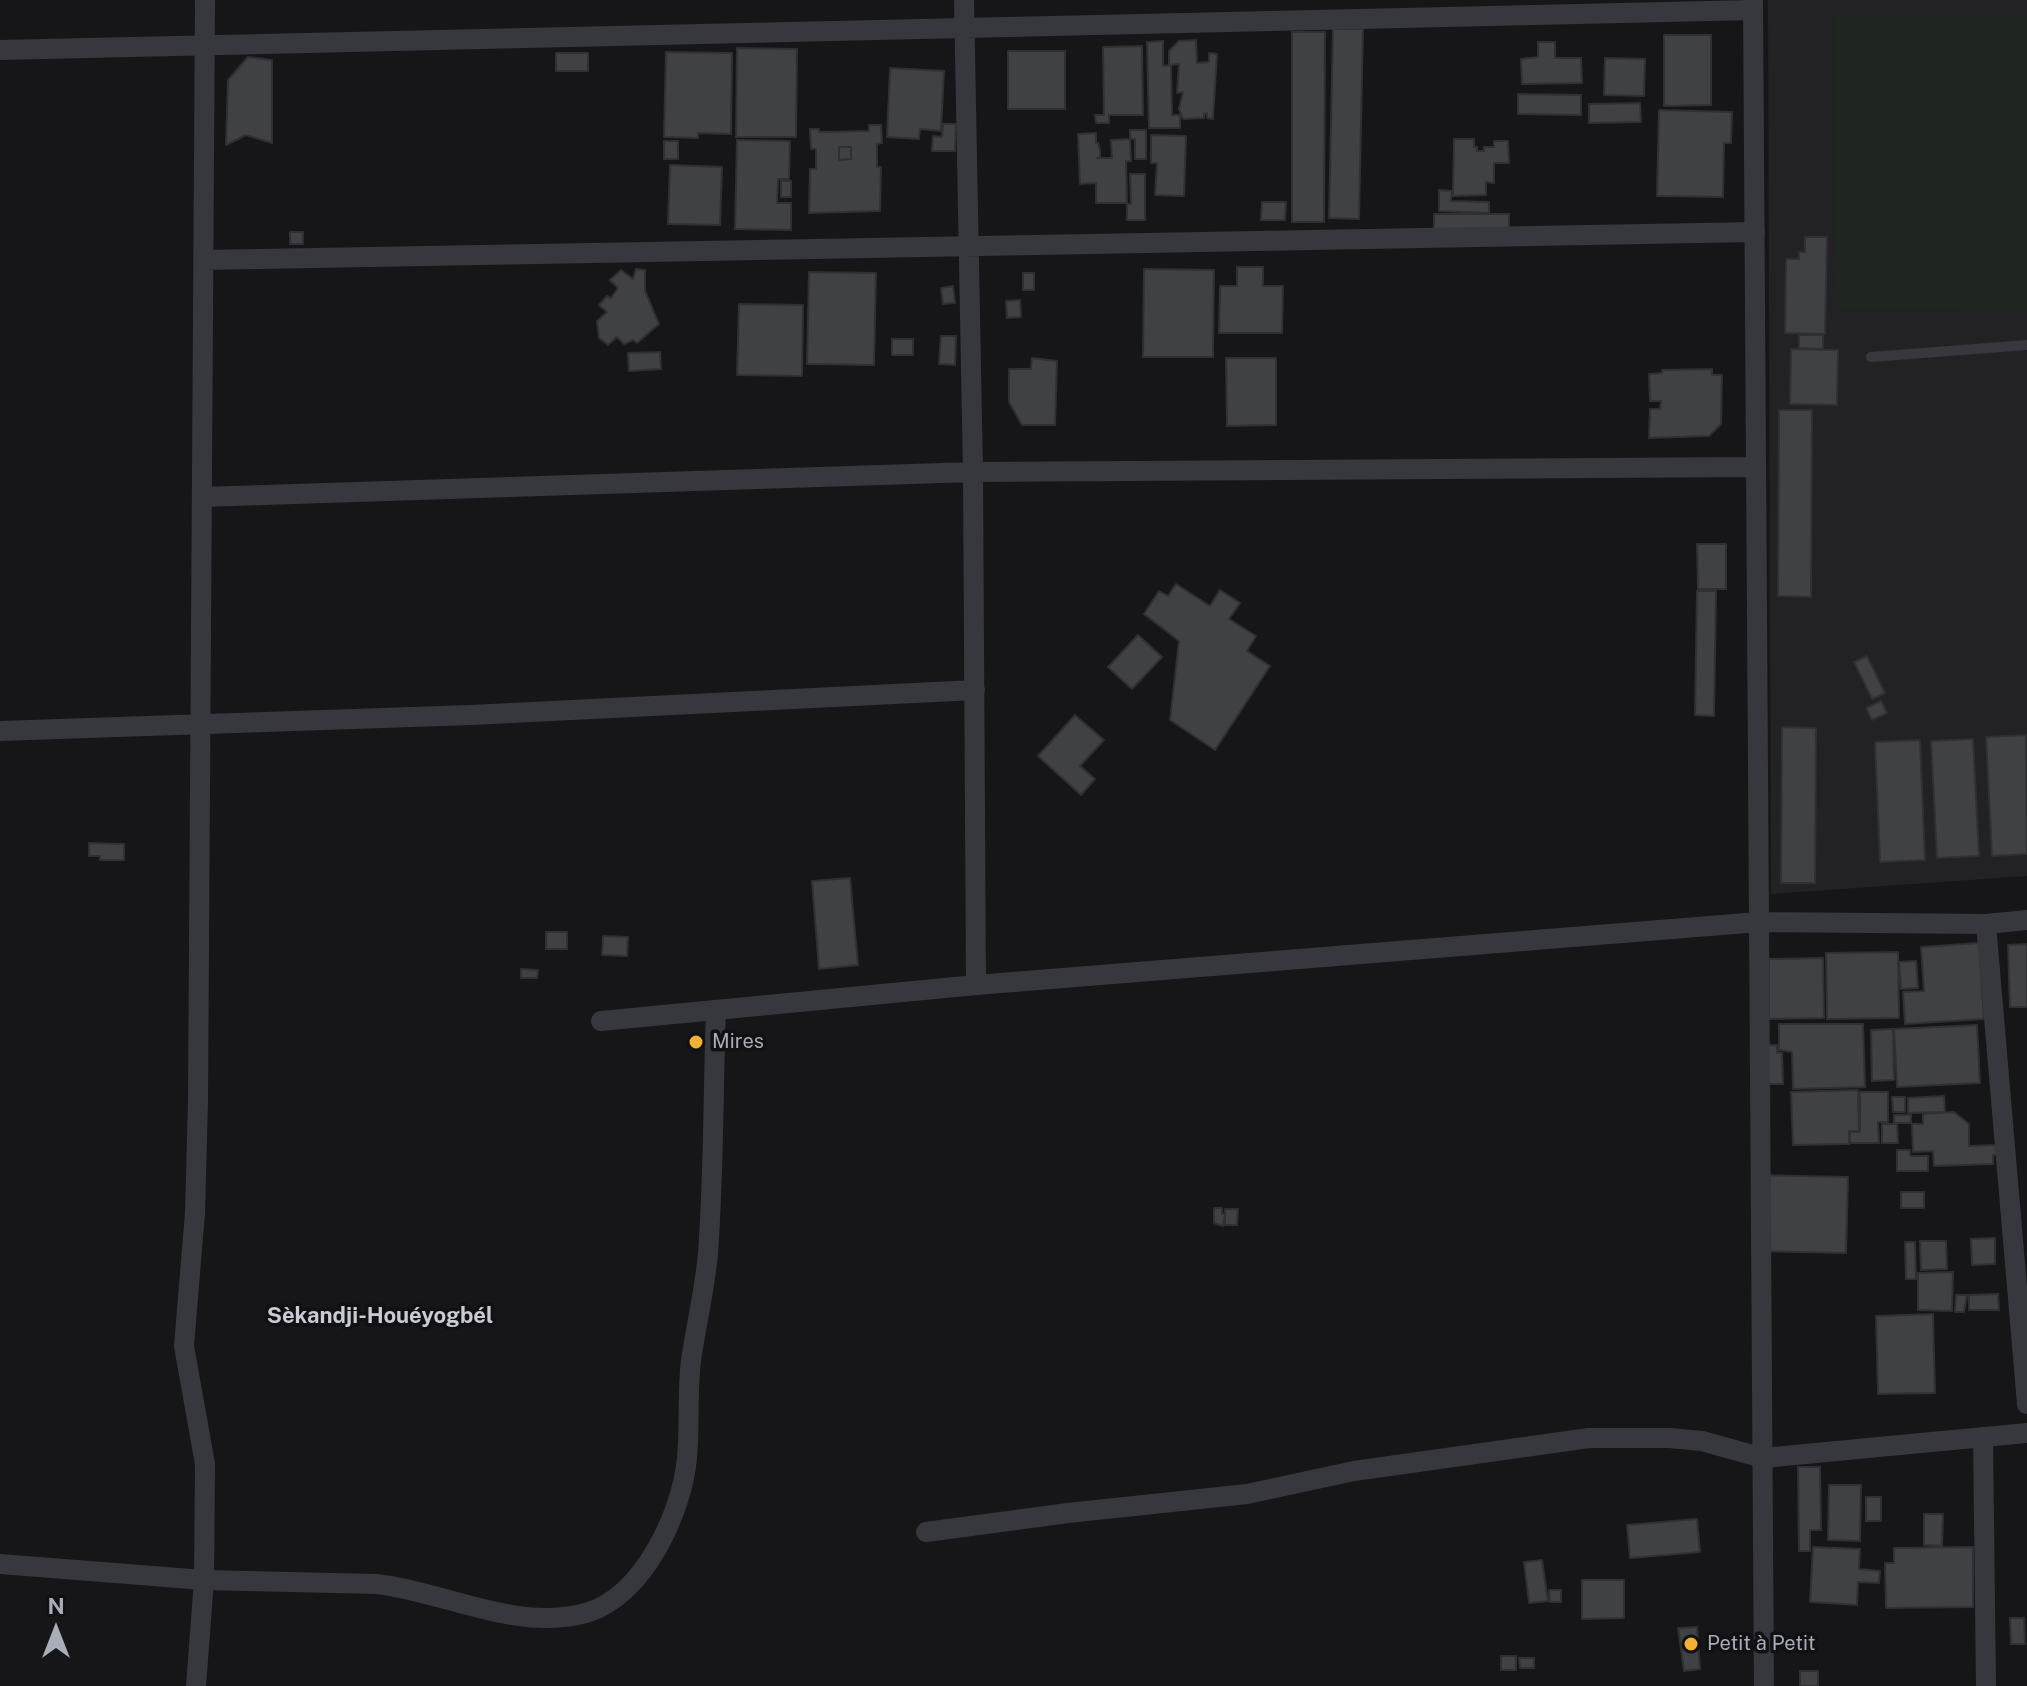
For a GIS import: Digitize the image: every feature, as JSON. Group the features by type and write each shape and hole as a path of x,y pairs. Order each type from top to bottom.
{"street":[{"path":"196,1686 204,1580 205,1464 184,1346 197,1149 205,0"},
{"path":"964,0 973,472 976,985"},
{"path":"0,50 964,28 1753,5 1764,1686"},
{"path":"204,260 1755,232"},
{"path":"202,497 973,472 1756,467"},
{"path":"0,731 471,715 975,690"},
{"path":"601,1021 976,985 1759,922 1986,924 2027,920"},
{"path":"1986,924 2027,1404"},
{"path":"0,1564 204,1580 377,1584 404,1587 455,1603 515,1616 569,1616 603,1606 639,1577 670,1521 687,1459 690,1363 708,1254 716,1010"},
{"path":"926,1532 1247,1494 1354,1471 1589,1438 1656,1437 1702,1441 1763,1458 2027,1433"},
{"path":"1983,1437 1986,1686"}],"lane":[{"path":"1871,357 2027,345"}],"shaded area":[{"path":"1768,0 2027,0 2027,876 1771,894"},
{"path":"2027,13 2027,306 1838,309 1834,16"}],"building":[{"path":"1333,29 1363,29 1359,219 1329,218"},
{"path":"1292,32 1325,32 1324,222 1292,222"},
{"path":"1664,35 1711,35 1711,105 1664,106"},
{"path":"1196,40 1197,63 1209,62 1209,53 1217,54 1213,119 1207,118 1207,113 1204,118 1183,119 1179,109 1183,92 1177,93 1179,64 1169,65 1169,51 1179,41"},
{"path":"1163,41 1163,66 1171,65 1172,115 1180,115 1180,128 1149,128 1147,42"},
{"path":"1538,42 1555,42 1555,58 1581,58 1582,83 1522,84 1521,59 1538,57"},
{"path":"1142,46 1143,115 1109,115 1109,123 1096,123 1095,115 1104,115 1103,47"},
{"path":"737,48 797,49 796,137 736,137"},
{"path":"1008,51 1065,51 1065,109 1008,109"},
{"path":"666,52 732,53 731,134 698,133 698,138 664,137"},
{"path":"556,53 588,53 588,71 556,71"},
{"path":"248,57 272,60 272,143 246,135 226,145 228,80"},
{"path":"1605,58 1645,59 1644,96 1604,95"},
{"path":"890,68 944,71 941,131 920,129 919,139 887,137"},
{"path":"1518,94 1581,95 1581,115 1518,114"},
{"path":"1640,103 1641,122 1589,123 1589,104"},
{"path":"1659,110 1732,112 1731,143 1724,143 1723,197 1657,196"},
{"path":"943,124 956,124 955,151 932,151 933,136 942,137"},
{"path":"869,125 881,125 882,143 877,144 877,167 881,167 880,211 809,213 810,169 816,169 816,149 811,149 810,129 819,129 819,132 869,131","holes":["839,147 851,147 851,159 839,160"]},
{"path":"1130,130 1146,130 1146,159 1135,159 1135,139 1130,139"},
{"path":"1096,133 1100,150 1100,157 1097,158 1112,158 1111,140 1130,139 1131,161 1126,161 1127,203 1096,203 1096,183 1080,184 1078,134"},
{"path":"1151,135 1186,136 1184,196 1155,195 1157,163 1151,163"},
{"path":"1454,139 1474,139 1477,151 1494,147 1494,141 1508,141 1509,163 1494,163 1494,183 1486,182 1486,195 1453,196"},
{"path":"737,140 790,141 789,179 778,179 777,203 791,203 791,230 735,229"},
{"path":"664,141 678,141 678,159 664,159"},
{"path":"839,147 851,147 851,159 839,160"},
{"path":"670,165 722,167 720,225 668,224"},
{"path":"1130,174 1145,174 1145,220 1127,220 1127,204 1131,204"},
{"path":"781,181 791,181 791,197 781,197"},
{"path":"1439,190 1452,191 1451,201 1489,202 1489,213 1439,211"},
{"path":"1262,202 1286,202 1285,220 1261,220"},
{"path":"1434,214 1509,214 1509,236 1434,236"},
{"path":"290,232 303,232 303,244 290,244"},
{"path":"1805,237 1827,237 1825,334 1785,333 1786,259 1799,259 1799,252 1805,252"},
{"path":"1237,267 1263,267 1263,286 1283,286 1282,333 1219,333 1220,286 1237,286"},
{"path":"636,269 645,270 645,291 659,324 637,343 633,340 624,344 617,337 608,345 599,338 597,321 607,312 599,305 607,296 611,298 618,288 610,280 621,270 633,279"},
{"path":"1144,269 1214,270 1213,357 1143,357"},
{"path":"809,272 876,273 874,365 807,364"},
{"path":"1023,273 1034,273 1034,290 1023,290"},
{"path":"953,286 955,303 943,304 941,288"},
{"path":"1020,300 1021,317 1007,318 1006,301"},
{"path":"739,304 803,305 802,376 737,375"},
{"path":"1799,335 1823,335 1823,349 1799,348"},
{"path":"941,336 956,336 955,365 939,364"},
{"path":"892,339 913,339 913,355 892,355"},
{"path":"1791,349 1838,350 1837,405 1790,404"},
{"path":"660,352 661,369 629,371 628,353"},
{"path":"1032,358 1057,361 1055,425 1022,425 1009,402 1009,369 1031,369"},
{"path":"1226,358 1276,358 1276,425 1227,426"},
{"path":"1712,369 1712,375 1722,375 1721,424 1709,436 1649,438 1650,409 1660,409 1661,401 1650,401 1649,374 1662,373 1662,370"},
{"path":"1779,410 1812,410 1811,597 1778,596"},
{"path":"1697,544 1726,544 1726,589 1698,589"},
{"path":"1176,584 1210,606 1220,590 1240,603 1229,619 1256,636 1247,651 1270,666 1215,750 1170,720 1179,641 1144,614 1159,591 1168,596"},
{"path":"1697,591 1716,591 1714,716 1695,715"},
{"path":"1138,635 1162,657 1132,689 1108,667"},
{"path":"1867,656 1885,693 1872,699 1854,662"},
{"path":"1881,701 1887,713 1872,720 1866,708"},
{"path":"1075,715 1104,740 1080,766 1095,779 1081,795 1038,756"},
{"path":"1782,727 1816,728 1815,883 1781,883"},
{"path":"2026,735 2027,854 1992,856 1986,737"},
{"path":"1973,739 1979,856 1937,858 1931,741"},
{"path":"1920,740 1925,860 1880,862 1875,742"},
{"path":"89,843 124,844 124,860 100,860 100,856 89,856"},
{"path":"850,878 858,965 819,969 812,881"},
{"path":"546,932 567,932 567,949 546,949"},
{"path":"603,936 628,937 627,956 602,955"},
{"path":"1979,943 1984,1019 1905,1024 1903,992 1924,991 1921,947"},
{"path":"2027,944 2027,1007 2010,1007 2008,945"},
{"path":"1898,952 1899,1018 1827,1019 1826,953"},
{"path":"1823,958 1824,1018 1769,1019 1769,959"},
{"path":"1916,961 1918,988 1901,989 1899,962"},
{"path":"521,969 538,970 537,978 521,978"},
{"path":"1779,1024 1863,1024 1865,1087 1793,1089 1792,1052 1779,1050"},
{"path":"1977,1025 1980,1083 1897,1087 1894,1029"},
{"path":"1893,1029 1894,1080 1872,1081 1871,1030"},
{"path":"1777,1045 1777,1053 1782,1053 1783,1084 1756,1084 1756,1046"},
{"path":"1858,1090 1859,1131 1849,1131 1849,1144 1793,1145 1791,1092"},
{"path":"1860,1092 1888,1092 1888,1122 1878,1122 1879,1143 1850,1143 1850,1132 1860,1132"},
{"path":"1944,1096 1945,1112 1908,1113 1908,1098"},
{"path":"1892,1097 1905,1097 1905,1112 1893,1112"},
{"path":"1954,1112 1969,1124 1969,1146 1997,1145 1993,1164 1934,1166 1933,1151 1913,1152 1912,1124 1923,1124 1923,1114"},
{"path":"1894,1115 1911,1115 1911,1123 1894,1123"},
{"path":"1882,1124 1897,1124 1898,1143 1882,1143"},
{"path":"1897,1150 1910,1150 1910,1156 1928,1156 1928,1171 1897,1171"},
{"path":"1754,1175 1848,1177 1846,1253 1752,1251"},
{"path":"1901,1192 1924,1192 1924,1208 1901,1208"},
{"path":"1214,1208 1222,1208 1222,1214 1225,1214 1223,1226 1214,1223"},
{"path":"1225,1209 1238,1209 1237,1225 1225,1225"},
{"path":"1995,1238 1995,1264 1972,1265 1971,1239"},
{"path":"1920,1241 1946,1241 1947,1269 1921,1270"},
{"path":"1905,1242 1915,1242 1916,1279 1906,1279"},
{"path":"1953,1272 1952,1311 1918,1310 1918,1273"},
{"path":"1998,1294 1999,1310 1969,1310 1969,1295"},
{"path":"1956,1295 1967,1295 1964,1312 1955,1312"},
{"path":"1933,1314 1935,1393 1878,1394 1876,1316"},
{"path":"1798,1467 1820,1467 1821,1530 1810,1530 1810,1551 1799,1551"},
{"path":"1829,1485 1861,1485 1860,1541 1828,1540"},
{"path":"1866,1497 1881,1497 1881,1521 1866,1521"},
{"path":"1924,1514 1943,1514 1942,1546 1924,1545"},
{"path":"1697,1519 1700,1552 1630,1558 1627,1525"},
{"path":"1813,1547 1860,1549 1859,1569 1880,1571 1879,1583 1858,1582 1857,1605 1810,1602"},
{"path":"1973,1547 1973,1607 1886,1608 1885,1563 1894,1563 1894,1548"},
{"path":"1542,1560 1548,1601 1529,1603 1524,1562"},
{"path":"1582,1580 1624,1580 1624,1618 1582,1619"},
{"path":"1549,1590 1561,1590 1561,1602 1550,1602"},
{"path":"2010,1618 2024,1618 2025,1644 2011,1644"},
{"path":"1697,1627 1700,1669 1684,1671 1678,1628"},
{"path":"1501,1656 1516,1656 1516,1670 1501,1670"},
{"path":"1519,1658 1534,1658 1534,1668 1520,1668"},
{"path":"1800,1671 1818,1671 1818,1686 1800,1686"}],"place":[{"name":"Mires","path":"696,1042"},
{"name":"Petit à Petit","path":"1691,1644"}],"district":[{"name":"Sèkandji-Houéyogbél","path":"380,1316"}]}
